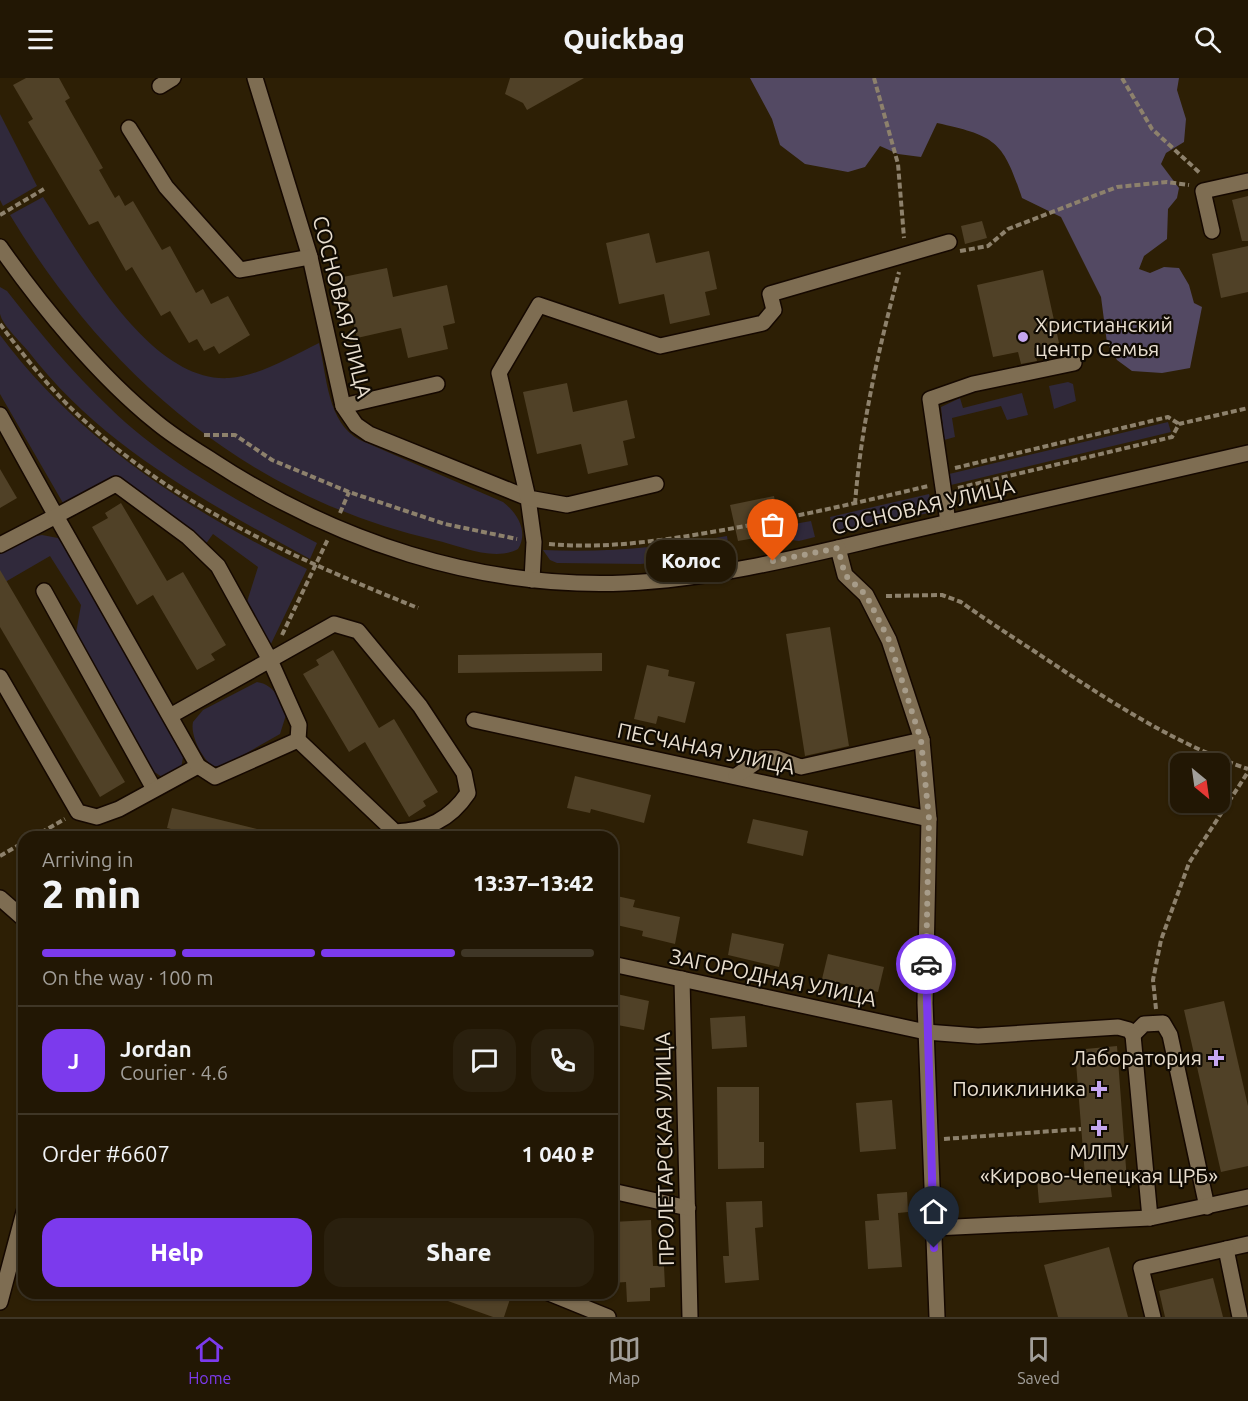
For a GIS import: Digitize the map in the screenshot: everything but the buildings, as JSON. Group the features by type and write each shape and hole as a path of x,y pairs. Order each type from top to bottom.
{"street":[{"name":"СОСНОВАЯ УЛИЦА","path":"255,78 310,257 343,406 356,425 369,434 528,498 567,505 656,484"},
{"path":"129,128 166,187 240,270 310,257"},
{"path":"1212,231 1211,189 1248,181"},
{"path":"532,580 534,542 528,498 499,374 539,305 660,346 763,323 774,310 770,294 949,242"},
{"name":"СОСНОВАЯ УЛИЦА","path":"0,247 5,264 132,400 175,435 257,490 334,527 428,559 488,574 532,580 583,583 673,578 838,548 1248,453"},
{"path":"948,522 930,399 973,384 1074,363"},
{"path":"343,406 437,384"},
{"path":"0,415 198,766 215,777 298,740"},
{"path":"0,545 116,484 188,537 218,566 270,660 299,724 298,740"},
{"path":"838,548 845,575 866,595 889,640 921,740 929,819 926,1032 937,1317"},
{"path":"44,591 154,789"},
{"path":"170,716 334,624 358,631 420,706 464,773 468,793 457,810 420,831"},
{"path":"0,677 78,812 97,817 119,809 198,766"},
{"name":"ПЕСЧАНАЯ УЛИЦА","path":"474,720 929,819"},
{"path":"298,740 394,831"},
{"path":"736,776 762,758 776,758 801,767 921,740"},
{"path":"0,898 18,914"},
{"name":"ЗАГОРОДНАЯ УЛИЦА","path":"618,965 926,1032 978,1036 1118,1027 1133,1035"},
{"name":"ПРОЛЕТАРСКАЯ УЛИЦА","path":"682,980 690,1317"},
{"path":"1150,1218 1133,1035 1139,1026 1158,1021 1167,1026 1170,1035 1208,1207"},
{"path":"618,1192 688,1208"},
{"path":"934,1228 1150,1218 1248,1197"},
{"path":"0,1302 18,1234"},
{"path":"1153,1317 1141,1268 1248,1244"},
{"path":"1226,1249 1240,1317"},
{"path":"564,1299 608,1317"}],"path":[{"path":"855,504 861,443 886,322 904,255 904,218 898,164 874,78"},
{"path":"1122,78 1152,129 1211,189"},
{"path":"949,242 962,252 988,246 1008,229 1117,187 1167,182 1211,189"},
{"path":"0,215 44,189"},
{"path":"0,324 28,362 86,423 131,459 214,514 315,566 418,608"},
{"path":"175,435 236,435 281,465 349,492 445,524 534,542 587,546 650,541 855,504 941,482 1168,417 1179,424 1248,408"},
{"path":"941,482 1172,437 1179,424"},
{"path":"270,660 349,492"},
{"path":"866,595 942,595 961,602 1089,688 1178,739 1218,759 1248,770 1189,863 1165,929 1153,980 1158,1021"},
{"path":"44,831 78,812"},
{"path":"0,856 18,846"},
{"path":"931,1140 1081,1129"}],"shaded area":[{"path":"750,78 1179,78 1177,90 1186,119 1184,142 1166,153 1161,164 1179,188 1177,198 1168,209 1167,239 1144,256 1139,269 1150,273 1164,267 1179,268 1189,285 1194,303 1202,307 1190,368 1162,373 1132,371 1117,360 1107,343 1101,297 1061,217 1022,198 1009,164 995,144 985,137 937,123 921,157 898,154 880,146 865,167 848,172 805,164 780,145 772,119"},
{"path":"0,114 37,186 3,206 0,200"},
{"path":"43,197 97,282 120,312 145,338 172,360 200,374 229,378 252,374 319,343 330,397 335,411 349,432 360,440 503,502 513,511 522,529 518,549 499,554 477,552 367,520 303,494 244,461 189,422 138,377 91,328 48,273 10,215"},
{"path":"0,287 7,291 82,380 132,428 182,466 209,483 317,543 310,559 232,516 158,470 89,416 57,385 5,323 0,314"},
{"path":"0,335 65,409 101,441 180,498 263,547 307,569 269,648 246,605 258,567 213,534 205,545 118,479 67,504 63,503 0,394"},
{"path":"1068,382 1073,384 1076,401 1054,409 1049,386"},
{"path":"1022,393 1028,415 1007,420 1001,406 952,418 955,437 944,440 941,407 960,398 963,408"},
{"path":"1168,422 1171,432 951,485 949,474"},
{"path":"929,494 933,512 834,534 830,517"},
{"path":"811,521 815,537 799,541 767,537 766,529"},
{"path":"42,535 58,538 63,545 180,749 183,757 181,769 162,777 153,771 76,633 81,605 50,556 0,585 0,554 31,537"},
{"path":"727,536 728,543 697,557 641,564 557,563 550,560 543,550 590,551 636,548"},
{"path":"257,682 272,689 287,712 280,734 224,766 213,766 198,746 193,733 193,722 203,710"}],"way so far":[{"path":"773,561 838,548 845,575 866,595 889,640 921,740 929,819 926,964"}],"place":[{"name":"Христианский центр Семья","path":"1023,337"},
{"name":"Колос","path":"773,561"},
{"name":"Лаборатория","path":"1216,1058"},
{"name":"Поликлиника","path":"1099,1089"},
{"name":"МЛПУ «Кирово-Чепецкая ЦРБ»","path":"1099,1128"}],"route":[{"path":"926,964 925,1003 934,1248"}]}
